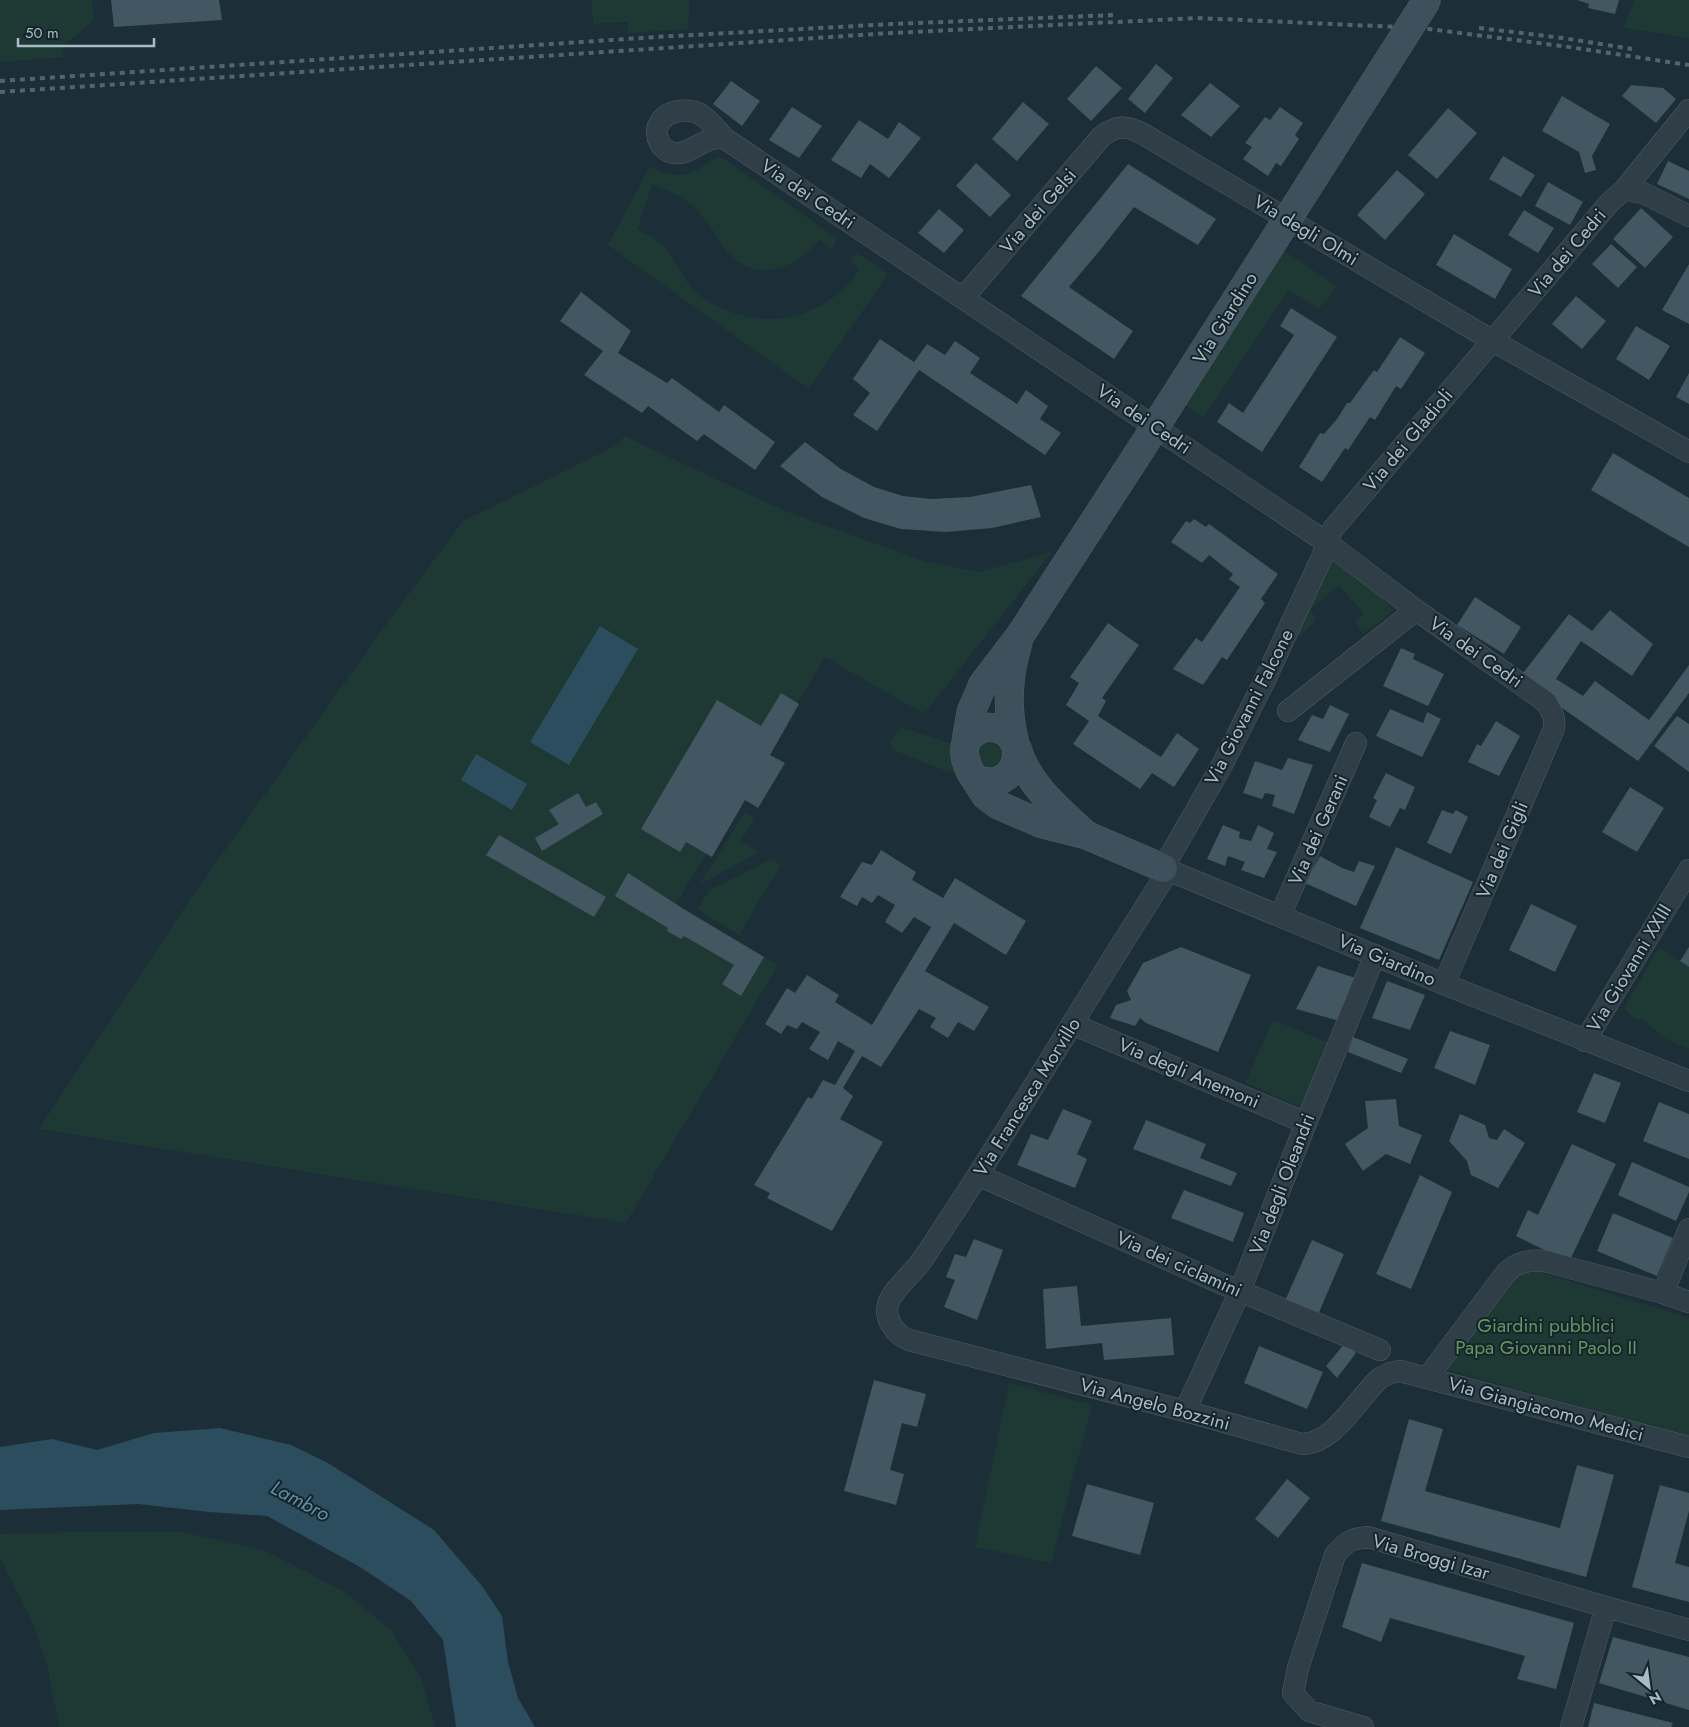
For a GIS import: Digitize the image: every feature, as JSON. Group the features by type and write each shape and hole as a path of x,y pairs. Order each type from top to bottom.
{"street":[{"name":"Via Giardino","path":"1427,0 1141,449 1021,634 995,667 979,692 971,712 966,741 966,759 973,776 986,796 998,805 1042,824 1086,835 1444,984 1689,1081"},
{"path":"1689,110 1624,190 1642,193 1689,216"},
{"name":"Via degli Olmi","path":"1116,128 1126,127 1143,134 1493,341 1689,452"},
{"name":"Via dei Gelsi","path":"963,298 1102,136 1116,128"},
{"name":"Via dei Cedri","path":"724,138 1326,542 1416,610 1542,699 1554,714"},
{"name":"Via dei Cedri","path":"1493,341 1610,202 1624,190"},
{"name":"Via dei Gladioli","path":"1326,542 1332,529 1493,341"},
{"name":"Via Giovanni Falcone","path":"1166,869 1263,684 1324,555 1326,542"},
{"path":"1288,711 1416,610"},
{"name":"Via Giardino","path":"1021,634 1012,669 1008,696 1010,723 1020,759 1036,784 1057,808 1086,835"},
{"name":"Via dei Gigli","path":"1444,984 1553,731 1555,726 1554,714"},
{"name":"Via Giardino","path":"966,741 978,730 986,727 995,727 1003,730 1016,745 1016,763 1006,777 990,782 981,781 973,776"},
{"name":"Via dei Gerani","path":"1280,916 1356,743"},
{"name":"Via Francesca Morvillo","path":"890,1322 887,1311 890,1298 919,1264 978,1175 1166,869"},
{"name":"Via Giovanni XXIII","path":"1585,1041 1689,870"},
{"name":"Via degli Oleandri","path":"1185,1411 1240,1291 1375,955"},
{"name":"Via degli Anemoni","path":"1072,1024 1306,1123"},
{"name":"Via dei ciclamini","path":"978,1175 1240,1291 1380,1350"},
{"path":"1663,1293 1689,1229"},
{"path":"1427,1378 1506,1273 1519,1264 1532,1260 1544,1261 1663,1293 1689,1302"},
{"name":"Via Angelo Bozzini","path":"890,1322 899,1335 909,1340 1185,1411 1302,1444 1321,1438 1332,1430 1380,1378 1390,1373 1403,1371"},
{"name":"Via Giangiacomo Medici","path":"1403,1371 1689,1447"},
{"name":"Via Broggi Izar","path":"1363,1727 1309,1710 1293,1693 1298,1668 1335,1555 1345,1542 1355,1539 1368,1537 1689,1630"},
{"path":"1571,1727 1606,1607"}],"green space":[{"path":"0,0 92,0 94,19 63,47 64,57 0,62"},
{"path":"591,0 690,0 688,29 628,33 628,22 593,24"},
{"path":"1634,0 1689,0 1689,38 1624,28"},
{"path":"718,157 724,159 838,239 832,249 819,240 802,257 780,268 769,270 746,266 731,256 704,218 692,205 669,191 652,185 637,229 656,240 665,248 687,282 704,298 720,308 747,317 784,318 802,314 834,297 860,269 850,262 856,252 888,274 809,389 608,245 650,166 668,174 681,175 694,171"},
{"path":"1283,250 1337,286 1319,309 1289,290 1203,418 1184,404"},
{"path":"624,436 785,511 927,562 979,572 1052,552 924,714 825,657 676,904 778,965 626,1223 39,1129 190,899 385,626 463,521 619,444"},
{"path":"1337,560 1395,610 1363,634 1354,622 1364,614 1339,585 1310,610 1317,619 1301,635 1297,635 1328,568 1332,562"},
{"path":"902,728 957,745 962,772 953,773 946,771 893,750 890,743 898,729"},
{"path":"987,741 998,745 1004,754 999,767 982,770 975,749"},
{"path":"745,812 755,818 741,841 759,852 699,885"},
{"path":"772,859 781,865 739,935 697,909 710,890"},
{"path":"1659,947 1689,967 1689,1049 1667,1040 1642,1019 1635,1019 1624,1008"},
{"path":"1273,1020 1332,1044 1305,1109 1245,1083"},
{"name":"Giardini pubblici Papa Giovanni Paolo II","path":"1537,1271 1689,1318 1689,1437 1444,1369 1518,1275"},
{"path":"1009,1383 1092,1405 1051,1563 975,1547"},
{"path":"182,1532 264,1550 345,1592 392,1631 422,1680 435,1727 59,1727 47,1665 33,1623 0,1558 0,1534"}],"water":[{"path":"600,626 638,649 569,765 530,742"},
{"path":"476,754 527,784 512,810 461,780"},
{"name":"Lambro","path":"220,1428 291,1445 328,1463 434,1530 482,1586 502,1616 508,1662 518,1698 535,1727 456,1727 443,1640 411,1601 360,1567 267,1516 138,1504 0,1510 0,1447 52,1439 97,1450 154,1433"}],"building":[{"path":"111,0 219,0 222,20 114,27"},
{"path":"1577,0 1619,0 1615,14 1588,8 1589,4"},
{"path":"1156,64 1173,78 1145,113 1128,99"},
{"path":"1096,66 1122,88 1091,121 1067,99"},
{"path":"731,81 760,101 742,126 713,104"},
{"path":"1210,83 1240,106 1211,137 1181,115"},
{"path":"1631,85 1663,88 1676,99 1656,123 1622,96"},
{"path":"1562,96 1610,124 1592,156 1596,170 1585,173 1579,152 1542,131"},
{"path":"1023,102 1049,124 1017,161 992,139"},
{"path":"792,107 822,126 799,158 769,140"},
{"path":"1280,107 1303,123 1295,135 1299,139 1281,166 1276,163 1268,176 1243,159 1252,147 1245,143 1265,117 1270,120"},
{"path":"1448,108 1477,133 1437,179 1408,155"},
{"path":"859,120 888,139 899,122 921,138 889,178 870,164 861,178 831,160"},
{"path":"1503,156 1535,175 1521,197 1489,179"},
{"path":"1668,161 1689,171 1689,199 1657,184"},
{"path":"976,163 1011,195 990,217 956,186"},
{"path":"1128,164 1216,219 1198,245 1134,207 1069,287 1133,331 1114,359 1021,296"},
{"path":"1397,170 1425,194 1385,240 1357,215"},
{"path":"1548,182 1583,202 1570,225 1535,206"},
{"path":"1641,208 1673,237 1645,268 1613,239"},
{"path":"939,209 964,230 944,253 918,233"},
{"path":"1524,210 1554,228 1538,253 1508,235"},
{"path":"1454,234 1512,269 1495,299 1436,265"},
{"path":"1611,244 1637,267 1618,288 1592,264"},
{"path":"1689,264 1689,324 1662,310"},
{"path":"581,292 631,331 618,353 667,383 672,378 719,412 724,405 775,442 755,470 704,434 697,441 648,406 642,413 584,375 603,351 560,321"},
{"path":"1576,296 1606,321 1582,349 1552,324"},
{"path":"1291,308 1337,337 1262,452 1217,422 1229,403 1243,413 1294,335 1280,326"},
{"path":"1636,326 1670,346 1649,380 1616,359"},
{"path":"1400,337 1425,353 1401,389 1396,386 1375,420 1370,417 1348,450 1345,448 1322,482 1299,467 1320,433 1324,434 1374,370 1377,372"},
{"path":"880,339 914,362 927,344 945,355 955,341 980,358 970,373 1017,404 1026,390 1048,406 1040,419 1061,433 1045,455 919,370 877,431 853,415 870,393 853,379"},
{"path":"1689,373 1689,404 1676,397"},
{"path":"805,442 841,469 874,487 903,496 931,499 970,497 1031,485 1041,517 992,528 946,532 901,529 864,518 822,497 780,466"},
{"path":"1613,453 1689,498 1689,547 1591,490"},
{"path":"1194,519 1206,527 1209,524 1278,574 1261,599 1265,603 1227,660 1222,657 1203,685 1173,669 1196,638 1202,642 1240,587 1229,579 1233,574 1209,555 1202,563 1171,542 1186,521 1190,523"},
{"path":"1475,597 1521,627 1504,654 1457,625"},
{"path":"1610,610 1653,644 1632,676 1581,641 1556,679 1583,696 1595,681 1649,720 1689,665 1689,693 1638,761 1522,680 1523,673 1569,614 1592,631"},
{"path":"1108,623 1139,645 1102,698 1106,701 1098,716 1161,757 1177,733 1199,749 1174,787 1152,773 1140,789 1073,744 1089,721 1066,705 1079,683 1070,677"},
{"path":"1401,648 1415,654 1413,659 1444,674 1428,706 1383,686"},
{"path":"781,693 799,704 770,755 785,763 758,808 745,800 712,857 686,842 680,852 641,829 717,700 761,726"},
{"path":"1330,705 1349,714 1330,752 1298,740 1312,715 1323,719"},
{"path":"1390,709 1423,723 1427,712 1441,719 1422,757 1376,736"},
{"path":"1677,716 1689,724 1689,772 1654,746"},
{"path":"1496,721 1520,736 1499,776 1468,762 1477,744 1481,746"},
{"path":"1288,758 1313,765 1294,814 1272,806 1275,795 1265,793 1262,799 1243,793 1255,761 1282,770"},
{"path":"1386,773 1415,787 1405,810 1400,808 1390,827 1369,817 1377,800 1373,798"},
{"path":"1630,787 1664,808 1637,852 1602,832"},
{"path":"578,793 586,807 596,802 603,814 542,851 535,838 559,824 549,810"},
{"path":"1442,810 1453,814 1456,810 1468,817 1451,854 1427,843"},
{"path":"1223,825 1240,832 1239,838 1251,841 1258,825 1274,833 1267,849 1277,852 1264,878 1241,870 1245,862 1228,856 1225,866 1207,859"},
{"path":"499,835 606,897 594,917 486,855"},
{"path":"1396,847 1473,882 1439,960 1360,928"},
{"path":"881,850 916,872 912,880 943,898 955,878 1026,921 1006,955 954,923 925,971 989,1007 974,1031 958,1022 948,1038 930,1027 936,1018 919,1009 881,1067 862,1056 843,1088 853,1096 840,1119 883,1142 832,1231 767,1198 770,1193 754,1185 808,1097 812,1099 823,1080 835,1085 855,1051 838,1041 828,1060 809,1049 820,1032 802,1022 797,1029 787,1025 781,1034 765,1024 787,988 795,993 807,975 839,995 835,1002 872,1025 931,927 914,917 902,933 885,922 895,905 878,895 872,903 862,897 857,906 840,897 862,862 872,865"},
{"path":"1320,856 1354,872 1359,861 1375,866 1356,906 1305,883"},
{"path":"628,873 764,957 741,996 722,984 734,965 684,936 681,939 667,931 668,928 615,896"},
{"path":"1531,904 1577,926 1555,972 1509,950"},
{"path":"1181,947 1251,975 1218,1052 1146,1023 1140,1018 1135,1026 1110,1018 1116,1005 1131,1000 1127,991 1143,963"},
{"path":"1689,947 1689,967 1680,961"},
{"path":"1318,966 1359,979 1340,1021 1296,1009"},
{"path":"1387,981 1425,995 1410,1030 1372,1018"},
{"path":"1450,1031 1490,1045 1475,1085 1434,1068"},
{"path":"1353,1037 1408,1059 1401,1073 1348,1052"},
{"path":"1594,1073 1621,1083 1605,1123 1577,1112"},
{"path":"1396,1099 1399,1126 1422,1135 1410,1164 1386,1154 1363,1171 1345,1144 1368,1128 1365,1101"},
{"path":"1659,1102 1689,1114 1689,1159 1643,1141"},
{"path":"1063,1109 1092,1121 1077,1154 1087,1159 1075,1188 1017,1165 1031,1134 1048,1140"},
{"path":"1460,1114 1485,1125 1489,1138 1497,1140 1504,1129 1525,1143 1498,1188 1471,1175 1467,1161 1449,1141"},
{"path":"1146,1120 1206,1144 1200,1158 1237,1173 1231,1186 1133,1149"},
{"path":"1572,1144 1616,1164 1569,1262 1516,1236 1528,1210 1538,1215"},
{"path":"1632,1162 1689,1187 1689,1192 1676,1221 1618,1195"},
{"path":"1420,1175 1452,1192 1411,1289 1376,1274"},
{"path":"1184,1190 1244,1213 1233,1242 1171,1218"},
{"path":"1613,1213 1673,1238 1657,1276 1597,1251"},
{"path":"974,1239 1003,1250 977,1320 944,1307 955,1280 946,1277 955,1254 966,1257"},
{"path":"1312,1240 1344,1254 1317,1317 1284,1303"},
{"path":"1077,1286 1081,1326 1171,1318 1174,1355 1104,1360 1102,1343 1046,1349 1043,1289"},
{"path":"1345,1343 1356,1353 1337,1378 1326,1366"},
{"path":"1259,1346 1323,1372 1307,1409 1244,1383"},
{"path":"874,1380 926,1394 917,1427 902,1423 890,1470 904,1474 896,1505 844,1491"},
{"path":"1409,1419 1443,1429 1425,1491 1560,1528 1577,1465 1614,1475 1586,1577 1381,1521"},
{"path":"1287,1479 1310,1498 1278,1538 1255,1519"},
{"path":"1087,1484 1154,1503 1140,1555 1072,1536"},
{"path":"1660,1485 1689,1493 1689,1511 1675,1563 1689,1567 1689,1602 1632,1587"},
{"path":"1362,1563 1574,1623 1556,1689 1517,1679 1525,1656 1390,1618 1381,1642 1342,1627"},
{"path":"1613,1637 1689,1657 1689,1710 1599,1683"},
{"path":"1594,1703 1673,1723 1671,1727 1588,1727"}],"railway":[{"path":"0,81 656,37 892,24 1114,15"},
{"path":"0,92 891,33 1197,18 1421,28 1689,65"},
{"path":"1479,28 1563,38 1632,49"}]}
